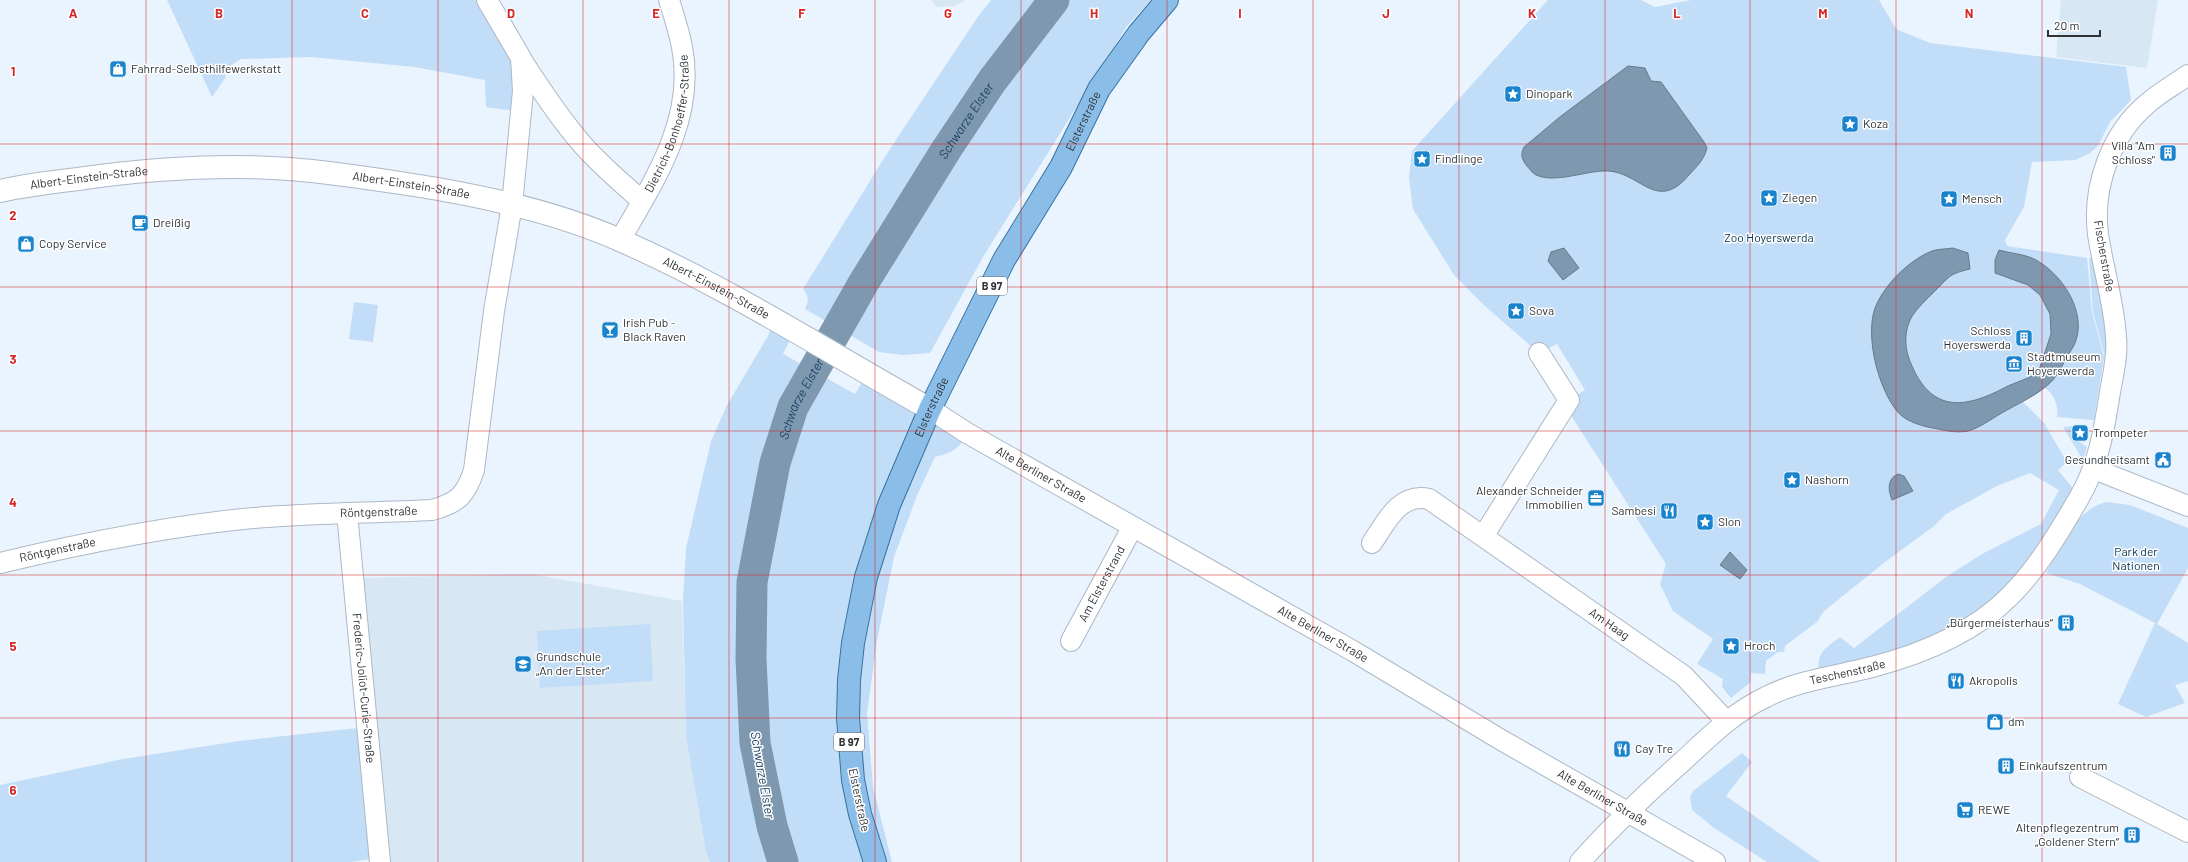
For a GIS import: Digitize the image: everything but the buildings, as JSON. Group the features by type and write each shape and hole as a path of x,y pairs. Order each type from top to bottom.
{"main road":[{"name":"Elsterstraße","path":"875,862 860,814 853,780 850,751 849,680 853,642 866,577 890,505 930,409 1004,260 1061,167 1099,89 1140,33 1167,0"}],"street":[{"path":"487,0 521,58 552,104 582,144 603,166 642,201"},
{"name":"Dietrich-Bonhoeffer-Straße","path":"620,240 672,146 683,97 685,80 682,48 669,0"},
{"name":"Röntgenstraße","path":"0,563 178,528 254,518 432,510 445,506 458,499 468,488 474,470 494,311 512,205 524,92 521,58"},
{"name":"Fischerstraße","path":"2094,469 2101,450 2117,341 2112,302 2098,235 2097,206 2101,182 2111,153 2124,130 2138,112 2148,102 2188,75"},
{"name":"Albert-Einstein-Straße","path":"0,191 18,187 114,174 196,168 280,168 339,174 428,188 512,205 570,221 620,240 687,272 930,409"},
{"path":"1484,535 1569,400 1539,353"},
{"name":"Alte Berliner Straße","path":"930,409 967,433 1132,528 1353,651 1572,781 1629,811 1716,862"},
{"path":"2094,469 2188,506"},
{"name":"Teschenstraße","path":"1580,862 1629,811 1726,721 1748,706 1781,690 1917,654 1957,635 1981,620 2008,599 2023,582 2080,497 2094,469"},
{"name":"Am Haag","path":"1372,543 1388,519 1399,506 1409,498 1420,496 1429,499 1484,535 1684,676 1726,721"},
{"name":"Frederic-Joliot-Curie-Straße","path":"347,514 380,862"},
{"name":"Am Elsterstrand","path":"1071,641 1132,528"},
{"path":"2080,777 2188,832"}],"shaded area":[{"path":"931,0 965,0 955,6 937,7"},
{"path":"2061,0 2158,0 2147,68 2056,57"},
{"path":"1628,66 1645,68 1651,81 1661,82 1704,142 1707,148 1706,152 1695,169 1678,186 1667,191 1658,191 1649,188 1620,173 1608,171 1552,178 1533,173 1525,164 1523,159 1522,152 1524,147 1561,116"},
{"path":"1564,248 1579,268 1563,280 1548,261 1551,252"},
{"path":"1953,248 1968,253 1970,269 1950,276 1922,304 1908,324 1906,336 1906,348 1912,366 1920,381 1929,392 1939,399 1950,402 1976,400 2027,378 2039,370 2051,334 2050,314 2040,295 2028,285 1995,273 1995,260 1999,250 2034,259 2056,275 2072,299 2077,312 2078,326 2076,339 2070,352 2053,380 2035,395 1980,426 1972,430 1960,432 1953,432 1921,425 1910,421 1897,411 1890,401 1879,376 1875,361 1872,333 1872,320 1875,308 1884,291 1898,274 1923,255 1934,250"},
{"path":"1898,474 1904,476 1913,491 1892,500 1889,485 1894,476"},
{"path":"1730,552 1747,570 1740,579 1720,565"},
{"name":"Grundschule „An der Elster“","path":"532,574 682,601 686,737 706,852 710,862 383,862 354,578"}],"green space":[{"path":"167,0 487,0 517,50 521,112 486,107 485,80 414,67 311,57 241,59 224,70 226,77 212,97"},
{"path":"991,0 1151,0 1127,26 983,257 930,353 903,355 879,352 805,309 808,299 803,289 888,152 977,18"},
{"name":"Zoo Hoyerswerda","path":"1548,0 1641,0 1655,7 1691,0 1879,0 1896,29 1930,43 2126,67 2131,100 2110,122 2098,146 2090,153 2075,160 2032,162 2024,207 2005,240 2007,246 2087,258 2092,312 2104,357 2094,420 2057,417 2055,401 2045,388 2022,401 2044,423 2067,462 2058,470 2079,496 1981,619 1819,680 1819,658 1828,646 1840,637 1854,648 1946,577 1982,554 2041,524 2059,490 2030,473 1997,486 1946,514 1934,526 1885,562 1823,612 1818,621 1785,646 1784,652 1778,652 1766,661 1765,674 1751,673 1751,682 1731,698 1722,687 1723,679 1697,664 1713,639 1673,611 1660,584 1666,564 1572,417 1569,400 1585,390 1557,344 1539,353 1486,307 1454,275 1413,209 1409,178 1412,151"},
{"path":"2103,256 2116,341 2105,357 2093,312 2089,258"},
{"path":"354,302 378,305 373,342 349,339"},
{"path":"773,321 794,332 783,354 855,394 867,374 929,409 914,447 848,679 874,862 710,862 706,852 686,737 683,601 686,548 711,441 727,405 768,336"},
{"path":"930,410 967,435 961,444 954,450 935,457 918,493 894,557 877,641 867,713 873,787 892,862 876,862 861,814 854,643"},
{"path":"2072,426 2077,440 2087,447 2083,460 2063,427"},
{"name":"Park der Nationen","path":"2106,502 2130,505 2188,528 2188,568 2157,624 2188,643 2188,681 2175,685 2185,703 2146,717 2118,704 2155,623 2080,584 2046,573 2063,541 2077,521 2095,506"},
{"path":"650,624 653,681 540,688 537,631"},
{"path":"367,727 378,858 351,862 0,862 0,785 123,759 239,741"},
{"path":"1742,753 1752,762 1726,796 1820,862 1767,862 1714,828 1692,810 1690,797 1693,791"}],"waterway":[{"name":"Schwarze Elster","path":"783,862 772,826 755,743 751,659 752,582 775,463 793,407 864,282 946,150 992,81 1054,0"}],"place":[{"name":"Fahrrad-Selbsthilfewerkstatt","path":"118,69"},
{"name":"Dinopark","path":"1513,94"},
{"name":"Koza","path":"1850,124"},
{"name":"Villa \"Am Schloss\"","path":"2168,153"},
{"name":"Findlinge","path":"1422,159"},
{"name":"Ziegen","path":"1769,198"},
{"name":"Mensch","path":"1949,199"},
{"name":"Dreißig","path":"140,223"},
{"name":"Copy Service","path":"26,244"},
{"name":"Sova","path":"1516,311"},
{"name":"Irish Pub - Black Raven","path":"610,330"},
{"name":"Schloss Hoyerswerda","path":"2024,338"},
{"name":"Stadtmuseum Hoyerswerda","path":"2014,364"},
{"name":"Trompeter","path":"2080,433"},
{"name":"Gesundheitsamt","path":"2163,460"},
{"name":"Nashorn","path":"1792,480"},
{"name":"Alexander Schneider Immobilien","path":"1596,498"},
{"name":"Sambesi","path":"1669,511"},
{"name":"Slon","path":"1705,522"},
{"name":"„Bürgermeisterhaus“","path":"2066,623"},
{"name":"Hroch","path":"1731,646"},
{"name":"Grundschule „An der Elster“","path":"523,664"},
{"name":"Akropolis","path":"1956,681"},
{"name":"dm","path":"1995,722"},
{"name":"Cay Tre","path":"1622,749"},
{"name":"Einkaufszentrum","path":"2006,766"},
{"name":"REWE","path":"1965,810"},
{"name":"Altenpflegezentrum „Goldener Stern“","path":"2132,835"}]}
